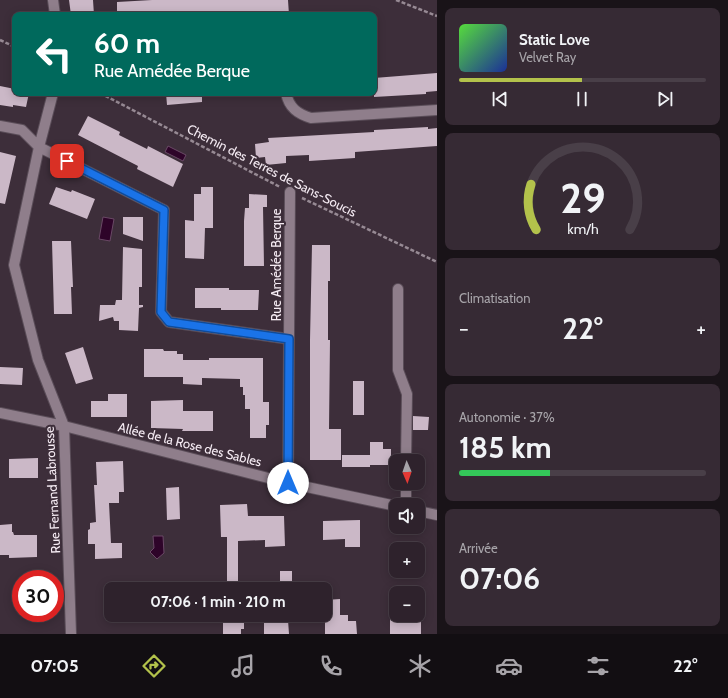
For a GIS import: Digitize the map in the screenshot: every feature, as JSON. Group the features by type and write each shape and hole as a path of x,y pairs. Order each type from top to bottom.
{"street":[{"path":"53,0 55,12"},
{"name":"Rue Fernand Labrousse","path":"53,96 39,147 14,265 38,360 64,426 71,634"},
{"path":"287,96 291,108 300,114 311,118 437,110"},
{"path":"0,126 22,130 39,147"},
{"name":"Rue Amédée Berque","path":"39,147 164,210 161,312 169,322 289,339"},
{"name":"Rue Amédée Berque","path":"288,483 290,192"},
{"path":"398,289 398,370 406,394 406,454"},
{"name":"Allée de la Rose des Sables","path":"0,413 64,426 288,483 389,505"},
{"path":"425,512 437,515"}],"path":[{"path":"396,0 437,16"},
{"path":"0,40 12,46"},
{"name":"Chemin des Terres de Sans-Soucis","path":"106,96 290,192 437,262"}],"shaded area":[{"path":"168,146 186,155 183,161 165,152"},
{"path":"103,217 114,219 110,241 99,239"},
{"path":"153,536 163,536 164,553 157,559 150,552 154,548"}],"building":[{"path":"69,0 93,0 94,12 71,12"},
{"path":"152,0 288,0 289,12 117,12 117,2"},
{"path":"437,73 437,91 426,92 426,94 374,97 377,96 377,78"},
{"path":"0,86 12,88 12,96 28,96 26,107 0,105"},
{"path":"166,96 202,96 202,102 167,105"},
{"path":"88,116 120,132 119,135 147,149 148,146 183,164 173,187 137,169 138,166 78,135"},
{"path":"428,127 428,129 437,128 437,146 355,152 355,158 309,161 309,155 286,156 286,163 266,165 265,157 256,158 255,144 269,142 268,138 374,132 374,130"},
{"path":"0,152 16,156 5,204 0,203"},
{"path":"56,187 71,192 72,190 95,199 87,219 49,204"},
{"path":"201,187 213,187 213,228 205,228 204,259 185,258 185,220 194,221 194,194 201,194"},
{"path":"249,194 267,195 267,207 263,207 264,266 244,266 244,221 245,208 249,208"},
{"path":"123,217 143,217 143,241 123,234"},
{"path":"52,241 71,241 73,287 71,287 72,314 54,314"},
{"path":"312,245 330,245 330,281 328,281 328,340 330,340 329,429 341,429 341,460 310,460"},
{"path":"123,247 142,249 142,287 139,287 139,305 143,305 143,307 139,308 138,331 119,330 119,321 114,321 113,317 99,321 100,305 115,305 116,300 122,300"},
{"path":"195,288 259,290 258,310 195,308"},
{"path":"83,347 93,379 76,384 65,353"},
{"path":"144,349 177,351 177,354 183,354 183,360 209,360 209,358 263,358 263,402 269,402 269,425 266,425 266,438 250,438 250,409 245,409 245,395 243,395 243,387 240,387 240,379 202,378 202,385 183,384 183,377 144,377"},
{"path":"0,367 23,368 22,385 0,384"},
{"path":"353,381 364,381 364,415 353,415"},
{"path":"108,394 127,394 127,417 91,417 91,401 108,401"},
{"path":"183,400 183,411 213,411 213,431 182,431 183,429 151,428 151,401"},
{"path":"413,416 429,417 428,430 413,430"},
{"path":"370,442 383,442 383,449 391,449 391,454 389,454 389,465 342,467 342,455 370,455"},
{"path":"38,458 38,478 9,478 9,459"},
{"path":"123,461 124,492 119,492 119,503 109,503 111,543 122,543 122,558 95,559 95,544 88,544 88,530 90,529 90,523 96,522 94,485 97,485 96,462"},
{"path":"179,487 180,519 167,520 166,488"},
{"path":"247,504 248,516 284,516 285,546 265,547 265,540 238,541 238,582 227,582 227,537 221,537 220,505"},
{"path":"360,520 360,547 345,547 345,539 323,540 323,521"},
{"path":"12,524 12,532 14,535 37,535 37,557 9,558 9,555 0,555 0,525"},
{"path":"280,571 292,571 292,582 280,582"},
{"path":"340,599 340,615 348,615 348,621 356,621 357,634 325,634 325,622 332,622 332,600"},
{"path":"223,622 244,622 244,629 241,629 241,634 223,634"},
{"path":"264,622 288,622 289,634 264,634"},
{"path":"390,622 421,622 421,634 390,634"}],"route":[{"path":"67,161 164,210 161,312 169,322 289,339 288,483"}]}
